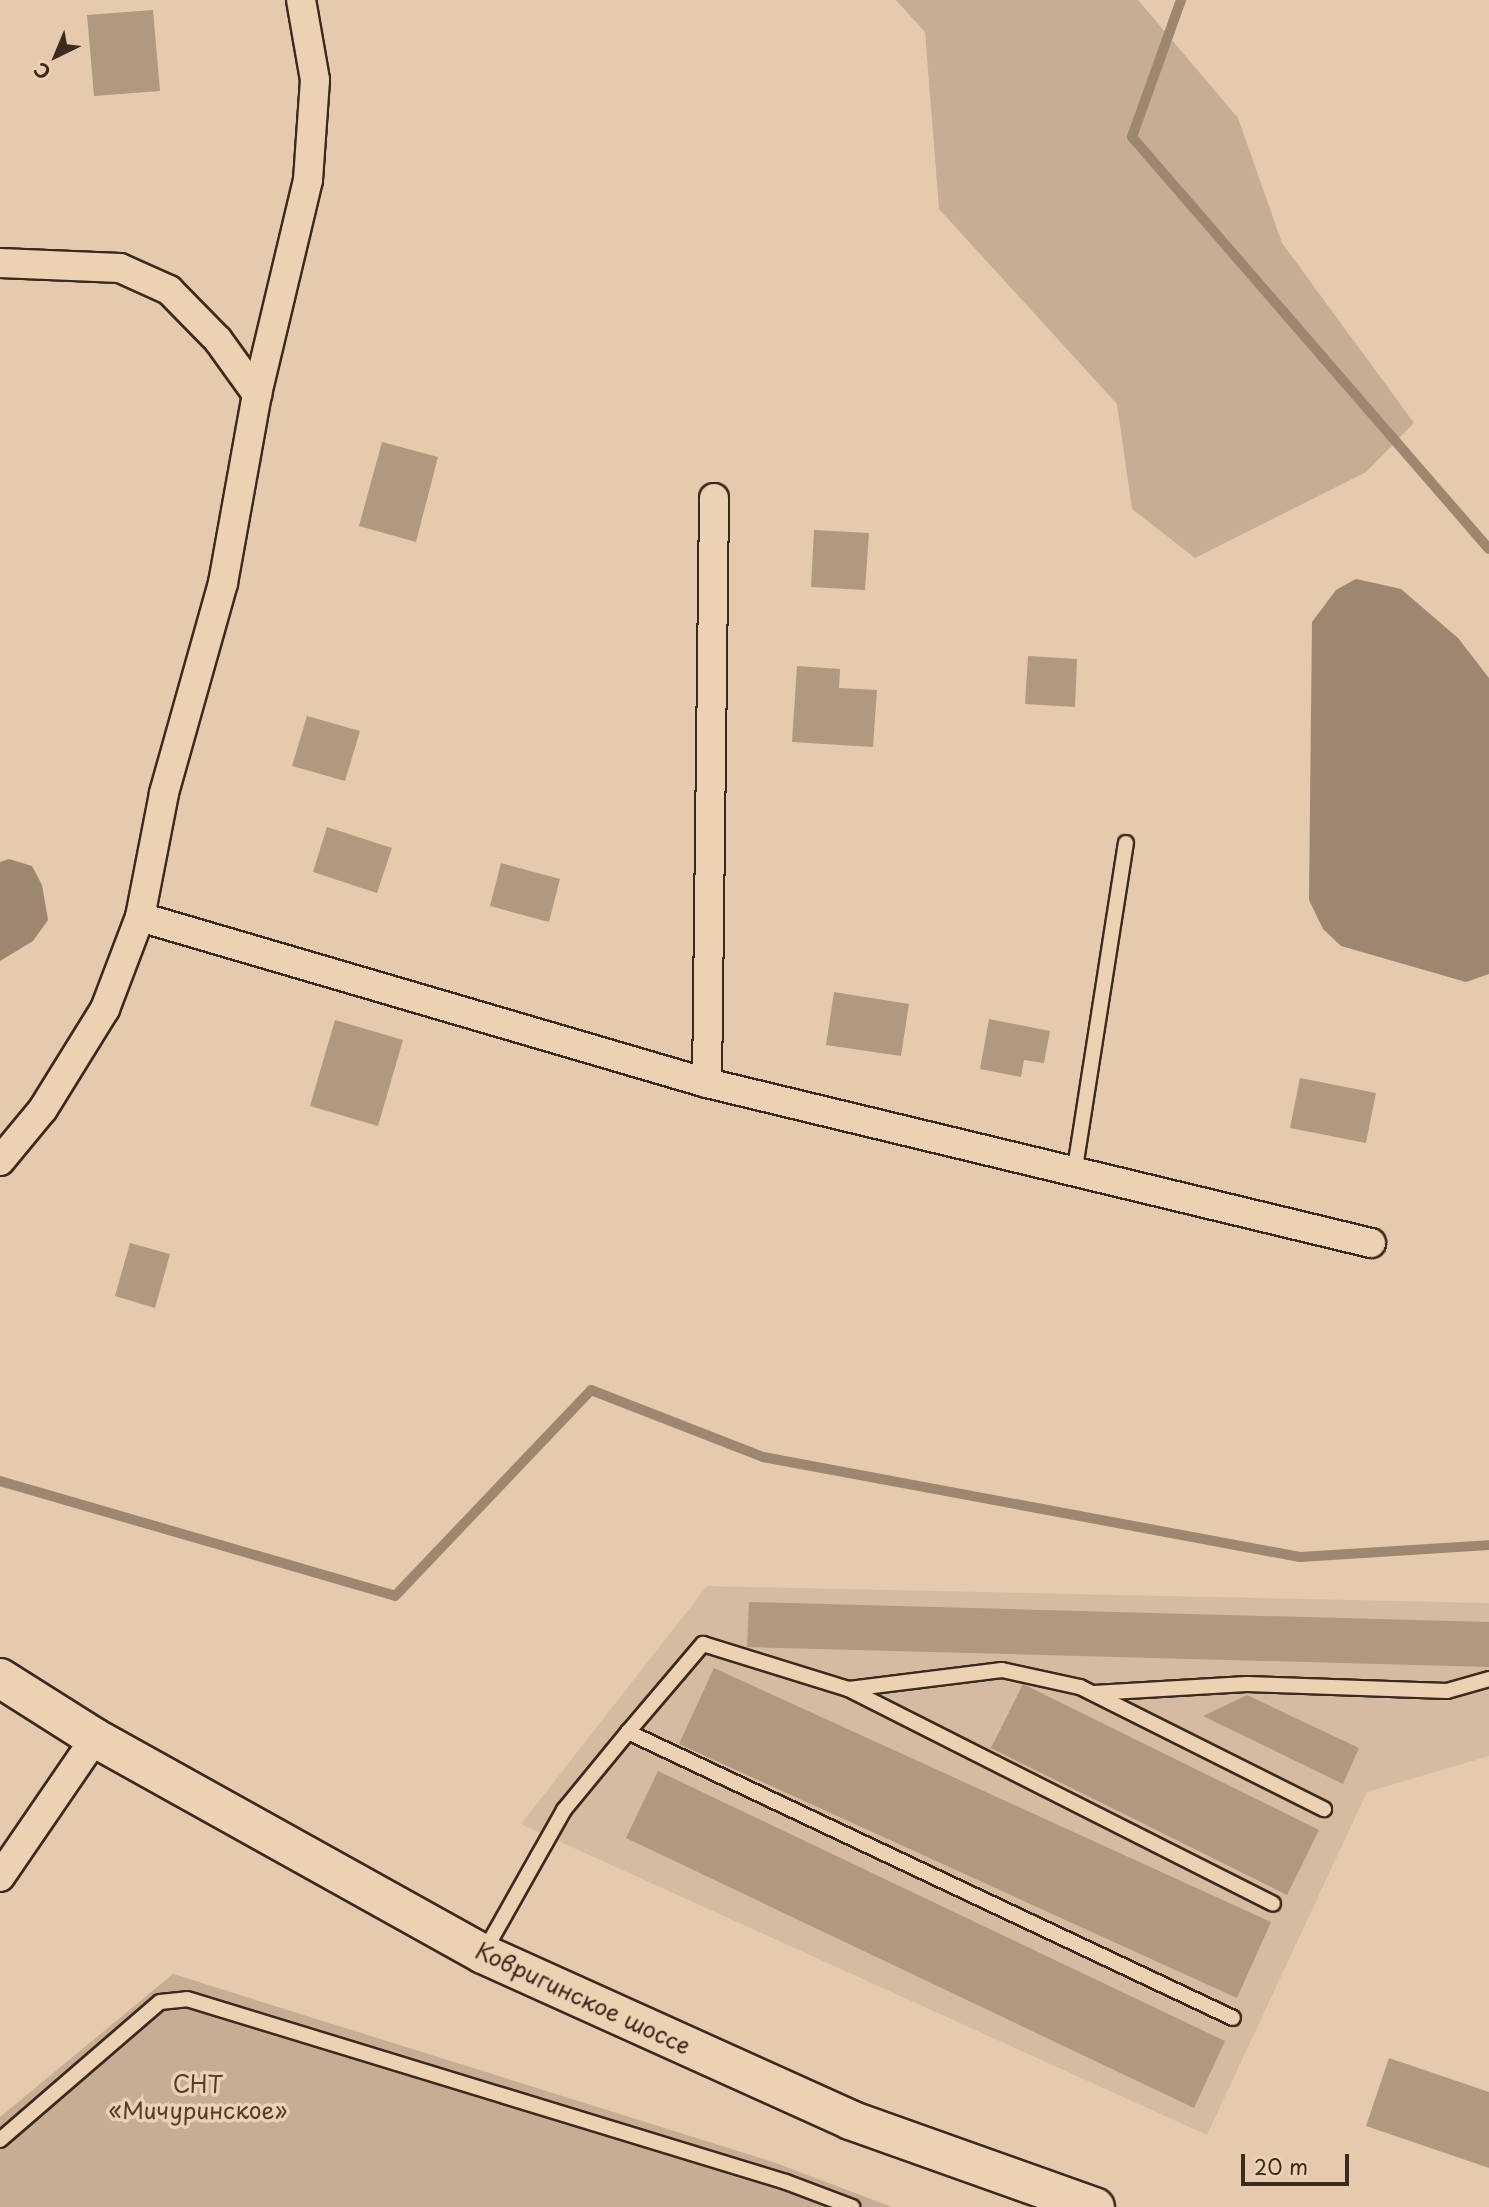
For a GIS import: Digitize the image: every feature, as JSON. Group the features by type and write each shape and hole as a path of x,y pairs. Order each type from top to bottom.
{"main road":[{"name":"Ковригинское шоссе","path":"0,1678 95,1738 483,1954 850,2120 1095,2207"}],"street":[{"path":"0,1161 43,1109 105,1009 140,917 164,793 223,583 257,394 308,180 315,80 301,0"},
{"path":"0,263 120,268 169,290 218,340 257,394"},
{"path":"707,1083 714,498"},
{"path":"140,917 707,1083 1075,1168 1371,1242"},
{"path":"0,1877 95,1738"}],"lane":[{"path":"1075,1168 1126,843"},
{"path":"483,1954 564,1810 703,1644 848,1689 1273,1903"},
{"path":"848,1689 1002,1670 1093,1693 1324,1809"},
{"path":"1093,1693 1247,1684 1447,1691 1489,1679"},
{"path":"628,1732 1233,2018"},
{"path":"0,2140 160,2002 187,1999 786,2182 852,2207"}],"shaded area":[{"path":"1356,579 1401,589 1458,638 1489,678 1489,974 1466,982 1341,946 1323,929 1309,900 1312,622 1336,590"},
{"path":"9,859 32,866 42,885 48,920 33,941 0,961 0,862"},
{"path":"707,1586 1489,1603 1489,1756 1367,1792 1207,2135 521,1824"}],"green space":[{"path":"896,0 1138,0 1238,118 1282,243 1414,423 1366,472 1195,558 1132,509 1117,404 939,209 925,32"},
{"name":"СНТ «Мичуринское»","path":"173,1974 773,2162 892,2207 0,2207 0,2117"}],"building":[{"path":"153,10 160,91 94,96 87,15"},
{"path":"382,442 438,457 416,542 359,526"},
{"path":"814,530 869,533 865,590 811,587"},
{"path":"1028,656 1077,659 1075,707 1025,704"},
{"path":"797,666 840,669 839,688 877,690 873,747 792,742"},
{"path":"307,716 360,731 345,781 292,766"},
{"path":"327,827 392,848 377,893 313,872"},
{"path":"501,863 560,879 549,922 490,906"},
{"path":"834,992 909,1004 901,1056 826,1045"},
{"path":"989,1019 1050,1031 1044,1063 1024,1060 1021,1077 980,1069"},
{"path":"335,1020 403,1040 378,1126 310,1106"},
{"path":"1300,1078 1376,1093 1366,1143 1290,1128"},
{"path":"130,1243 170,1254 155,1308 115,1296"},
{"path":"749,1602 1489,1622 1489,1667 747,1647"},
{"path":"714,1668 1271,1922 1237,1998 679,1744"},
{"path":"1023,1684 1319,1830 1287,1895 991,1748"},
{"path":"1247,1695 1359,1748 1343,1784 1203,1716"},
{"path":"658,1771 1225,2041 1194,2108 626,1838"},
{"path":"1389,2058 1489,2092 1489,2168 1366,2126"}],"waterway":[{"path":"1181,0 1132,137 1489,549"},
{"path":"0,1481 395,1596 591,1390 763,1457 1300,1557 1489,1545"}]}
